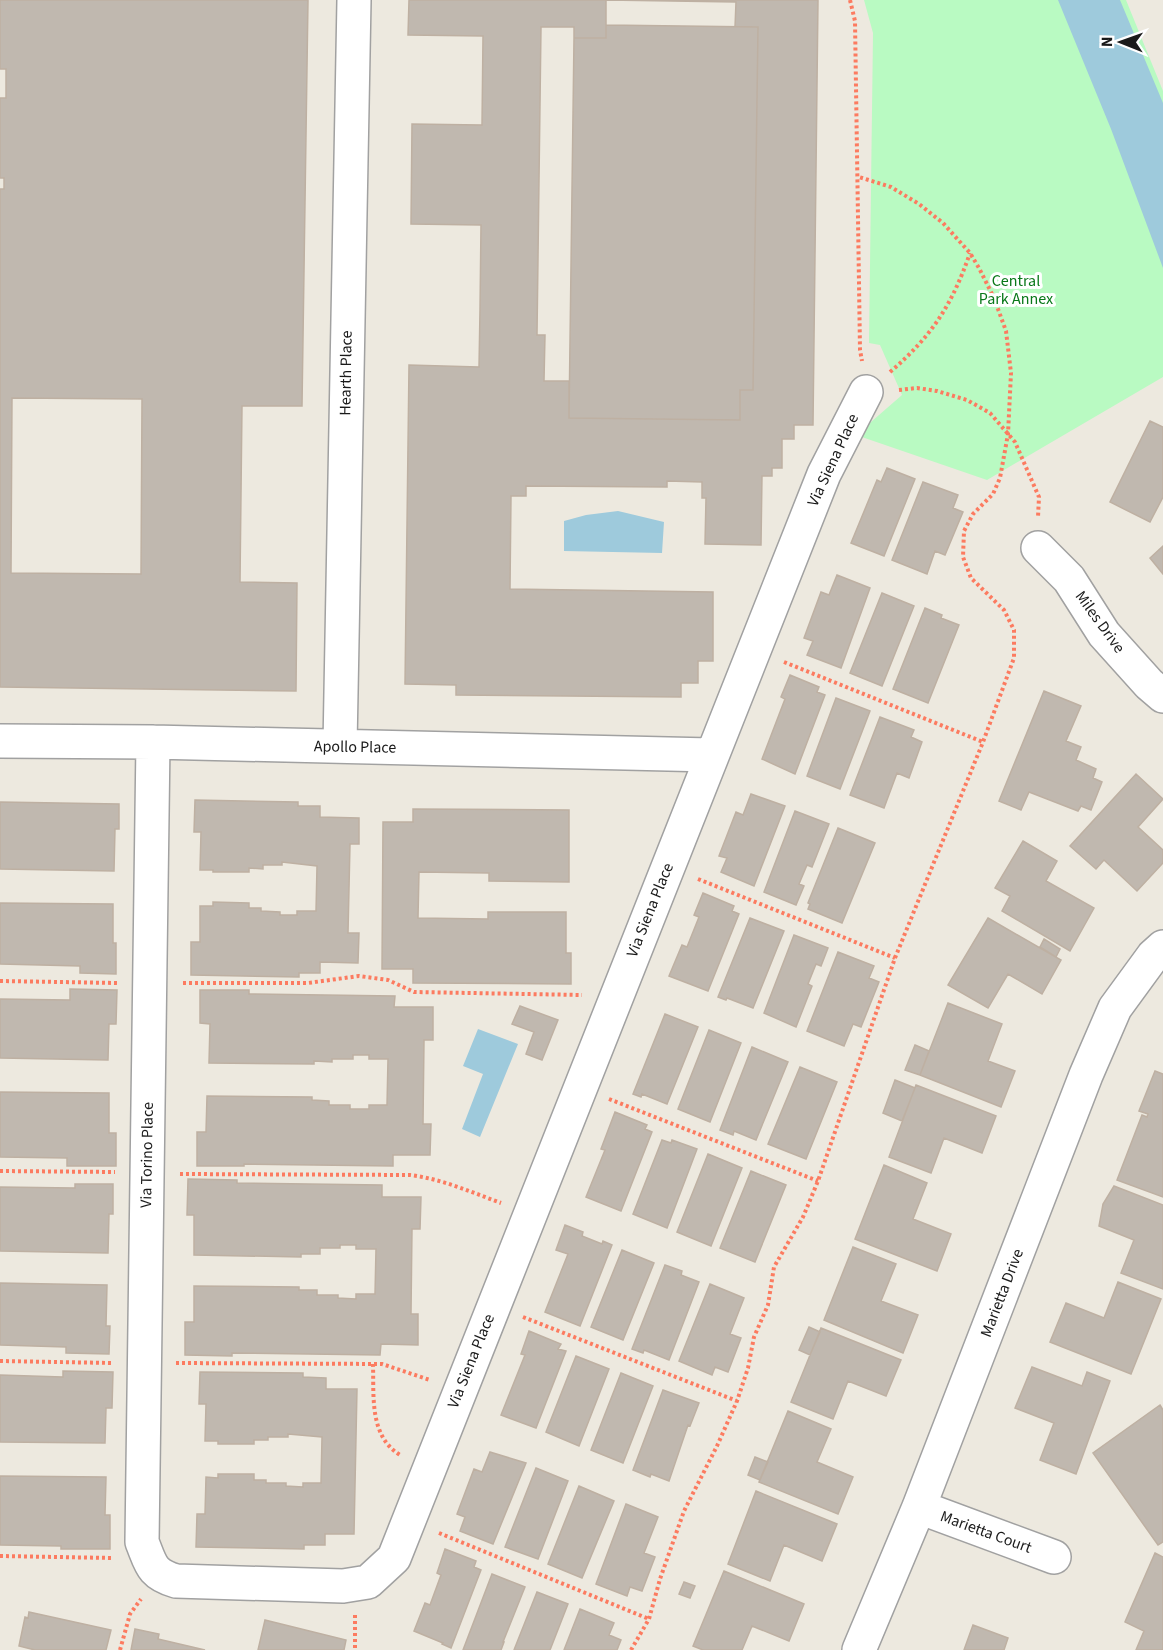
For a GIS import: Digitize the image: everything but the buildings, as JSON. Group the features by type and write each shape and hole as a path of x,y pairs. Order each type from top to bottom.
{"street":[{"name":"Hearth Place","path":"339,747 354,0"},
{"name":"Via Siena Place","path":"152,1562 176,1581 343,1586 368,1582 394,1558 824,474 866,392"},
{"name":"Miles Drive","path":"1038,548 1069,579 1104,634 1149,684 1163,696"},
{"name":"Apollo Place","path":"0,741 153,742 711,755"},
{"name":"Via Torino Place","path":"152,1562 145,1363 153,742"},
{"name":"Marietta Drive","path":"859,1650 919,1507 1086,1075 1115,1008 1153,956 1163,947"},
{"name":"Marietta Court","path":"919,1507 1054,1557"}],"path":[{"path":"849,0 855,21 860,350 866,392"},
{"path":"631,1650 649,1619 660,1579 684,1511 737,1401 748,1368 754,1337 768,1305 774,1267 803,1216 818,1181 895,957 984,742 1014,658 1014,630 1004,610 972,578 963,557 964,531 973,514 993,494 1000,478 1008,434 1011,373 1006,331 994,298 970,253 943,223 919,204 891,187 858,177"},
{"path":"866,392 906,358 943,316 955,294 970,253"},
{"path":"866,392 917,388 937,391 967,400 990,413 1015,442 1039,497 1038,548"},
{"path":"754,650 984,742"},
{"path":"667,868 895,957"},
{"path":"0,981 308,983 359,976 388,980 414,992 616,996"},
{"path":"580,1087 818,1181"},
{"path":"0,1171 410,1175 428,1177 529,1214"},
{"path":"493,1305 737,1401"},
{"path":"0,1361 373,1364 397,1368 459,1390"},
{"path":"373,1364 375,1413 379,1431 389,1447 398,1454 429,1467"},
{"path":"408,1519 649,1619"},
{"path":"0,1556 117,1558 152,1562 139,1600 130,1614 120,1650"}],"green space":[{"name":"Central Park Annex","path":"864,0 1126,0 1163,91 1163,377 987,480 856,435 902,395 880,345 869,343 873,33"}],"water":[{"path":"1058,0 1120,0 1163,103 1163,268 1111,129"},
{"path":"618,511 664,522 662,553 564,551 564,521 586,515"},
{"path":"478,1029 518,1044 480,1137 462,1129 483,1074 463,1066"}]}
